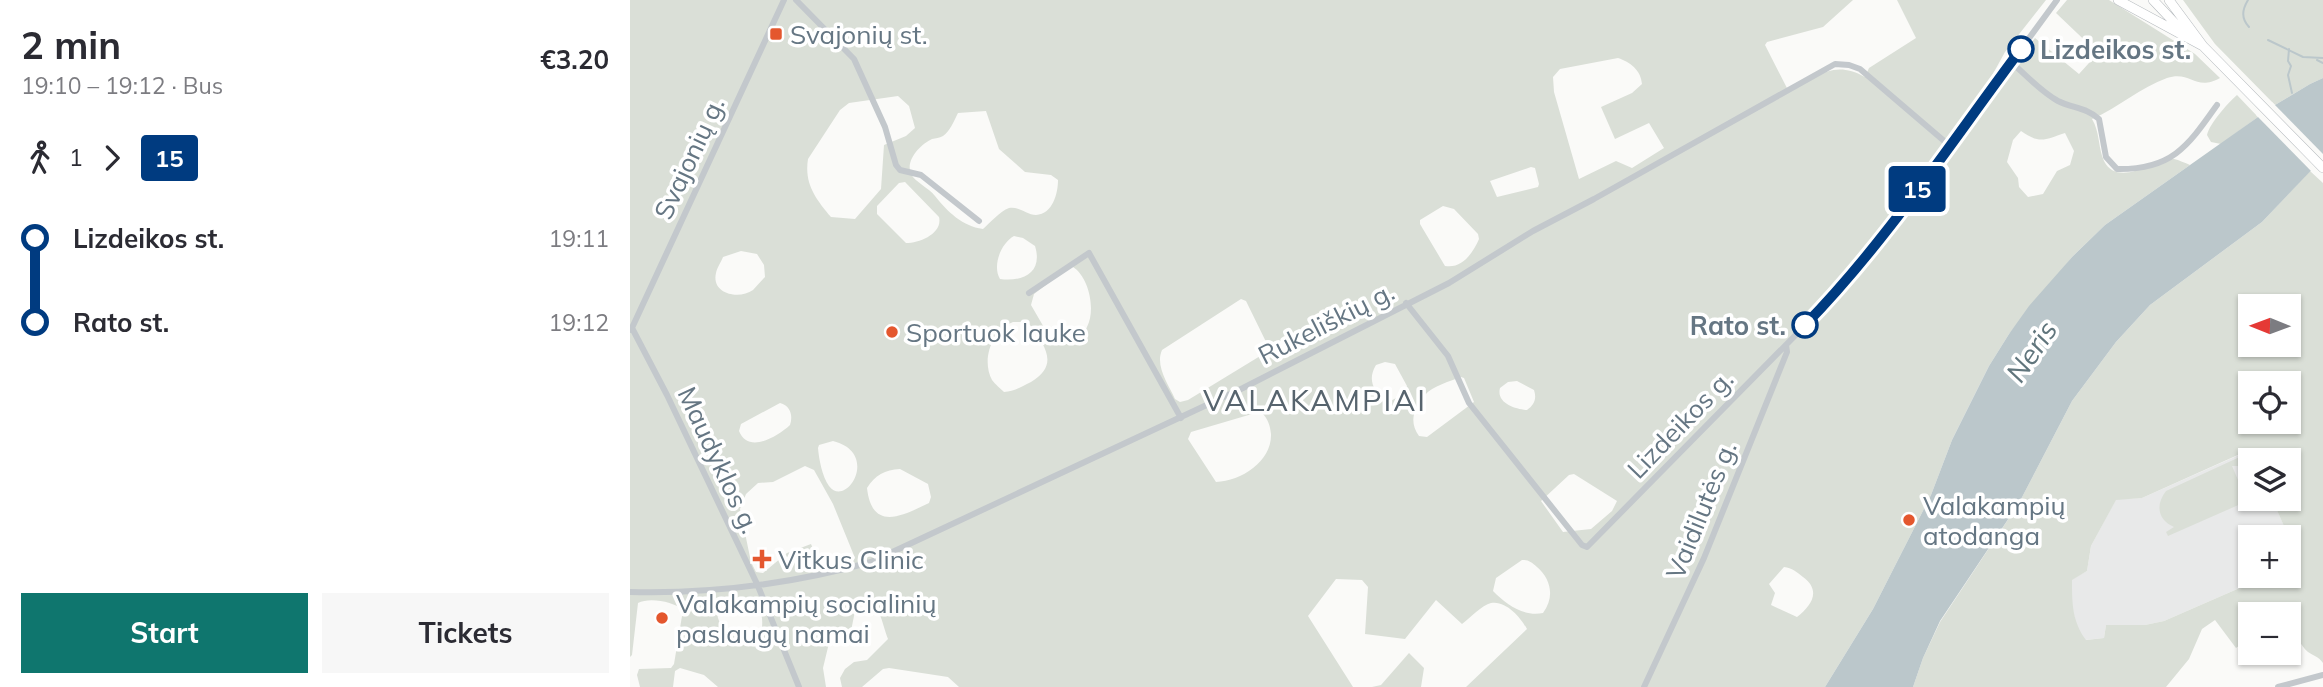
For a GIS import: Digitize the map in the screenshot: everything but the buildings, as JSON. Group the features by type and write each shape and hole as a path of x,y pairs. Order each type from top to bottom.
{"main road":[{"path":"2118,0 2203,47"},
{"path":"2153,0 2323,168"},
{"path":"2169,0 2203,47"}],"street":[{"name":"Svajonių g.","path":"631,330 784,0"},
{"path":"796,0 854,59 885,127 896,165 900,170 921,175 979,221"},
{"name":"Lizdeikos g.","path":"1406,303 1448,356 1469,403 1581,545 1590,545 1835,295 1950,146 2057,0"},
{"path":"2011,62 2052,96 2089,111 2099,119 2106,156 2117,169 2133,170 2175,156 2195,136 2217,105"},
{"name":"Rukeliškių g.","path":"630,592 691,593 758,586 828,574 871,562 1181,418 1449,283 1533,231 1835,64 1860,69 1950,146"},
{"path":"1029,293 1089,253 1181,418"},
{"name":"Maudyklos g.","path":"631,330 663,386 758,586 799,687"},
{"name":"Vaidilutės g.","path":"1644,687 1704,558 1787,352 1786,345"},
{"path":"2278,687 2323,675"}],"shaded area":[{"path":"630,0 1853,0 1823,27 1767,42 1765,45 1789,92 1834,70 1854,72 1865,77 1869,68 1916,38 1897,0 2046,0 2005,52 1989,81 1956,127 1962,133 2035,38 2079,74 2098,53 2056,13 2067,0 2109,0 2195,54 2220,78 2205,83 2175,76 2167,78 2092,119 2102,156 2110,169 2128,172 2174,159 2190,165 2105,225 2073,256 2009,334 1989,366 1952,440 1931,495 1873,609 1825,687 1466,687 1527,629 1512,611 1502,604 1487,604 1462,624 1436,600 1405,639 1365,634 1368,587 1362,580 1336,579 1308,616 1353,687 959,687 948,677 889,668 883,669 862,687 842,687 840,678 845,669 854,662 867,660 888,639 875,607 865,601 857,601 851,631 829,643 823,668 826,687 718,687 704,675 680,668 675,671 673,687 640,687 637,675 639,669 671,668 674,664 683,610 662,601 638,603 630,657","holes":["1618,58 1627,62 1637,71 1642,84 1632,93 1601,107 1615,139 1649,123 1664,148 1632,168 1616,161 1579,179 1554,92 1553,77 1560,69","898,96 909,106 915,128 906,136 884,145 881,189 855,219 831,217 810,184 808,159 840,110 849,103","986,111 999,149 1025,172 1051,175 1058,180 1056,197 1047,211 1036,215 1009,208 983,229 968,225 950,213 913,177 910,163 923,145 943,136 958,113","2021,131 2042,140 2065,133 2074,151 2070,165 2057,171 2043,194 2028,197 2019,187 2018,178 2007,162 2013,140","1531,167 1535,168 1538,187 1497,197 1490,181","905,182 939,217 938,228 929,236 906,243 877,214 877,206 899,183","1443,206 1454,209 1478,234 1479,239 1474,250 1462,262 1445,266 1420,224 1420,220","1014,236 1023,238 1035,246 1037,255 1034,269 1024,277 1000,279 997,262 1002,249","741,251 757,254 764,265 765,277 753,290 734,295 718,286 717,271 723,257","1073,267 1087,286 1091,303 1090,320 1076,341 1053,343 1031,305 1034,294","1241,299 1246,301 1270,350 1188,400 1180,402 1175,399 1161,369 1162,350","1013,322 1025,322 1030,325 1045,348 1045,369 1031,382 1004,392 992,380 989,372 988,355 994,339","1385,362 1395,364 1407,386 1405,393 1387,403 1383,402 1374,389 1372,380 1376,365","1464,378 1474,402 1427,437 1419,436 1413,421 1415,410 1428,392 1442,384","1517,381 1534,390 1535,399 1527,410 1512,407 1501,398 1500,388 1508,382","780,403 789,409 791,422 784,430 763,441 743,438 739,431 741,424","1262,413 1271,434 1270,444 1261,461 1236,478 1216,482 1188,439 1191,432","833,441 847,447 855,456 857,467 850,485 844,490 836,491 829,486 819,457 819,445","805,466 814,470 833,504 855,558 847,566 822,571 811,544 787,553 763,573 756,572 751,562 740,509 746,494 758,483 773,482","900,469 928,484 931,497 929,503 899,516 882,516 870,502 867,488 885,472","1574,474 1617,501 1612,511 1591,529 1563,532 1541,501 1569,475","1522,560 1530,562 1546,577 1550,595 1543,613 1522,611 1493,591 1496,578","1784,567 1799,573 1812,588 1810,603 1797,617 1771,605 1775,593 1769,584","750,602 760,612 762,627 753,634 736,637 723,627 717,611 718,603"]},
{"path":"2183,0 2323,0 2323,78 2275,105 2215,44"},
{"path":"2237,95 2258,117 2221,144 2211,142 2207,135 2212,125"},
{"path":"2310,171 2323,183 2323,663 2301,644 2301,602 2238,602 2238,647 2236,648 2215,620 2202,629 2189,659 2166,687 1913,687 1940,622 2019,503 2072,401 2116,342 2150,305 2262,222","holes":["2238,448 2301,448 2301,511 2277,511 2284,525 2301,525 2301,588 2240,588 2164,621 2145,625 2106,625 2104,638 2086,640 2075,619 2072,580 2087,571 2091,546 2116,500 2142,498 2238,455"]},
{"path":"2238,455 2238,511 2277,511 2284,525 2238,525 2240,588 2164,621 2145,625 2106,625 2104,638 2085,640 2077,628 2072,607 2072,579 2087,571 2091,546 2116,499 2142,498"},
{"path":"2238,458 2238,466 2232,466 2238,480 2238,505 2168,536 2166,532 2174,527 2164,520 2159,507 2166,491"},
{"path":"1409,653 1424,668 1421,687 1372,687 1381,685"}],"water":[{"name":"Neris","path":"2323,78 2323,158 2262,222 2150,305 2116,342 2072,401 2019,503 1940,621 1913,687 1825,687 1873,609 1931,495 1952,440 1989,366 2029,306 2073,256 2105,225 2275,105"}],"pier":[{"path":"2272,102 2323,154 2323,163 2313,173 2256,115"}],"waterway":[{"path":"2248,0 2243,14 2249,27"},
{"path":"2268,40 2303,57 2323,58"},
{"path":"2289,49 2288,61 2291,66 2288,75 2292,93"},
{"path":"2317,60 2323,63"}],"bus line":[{"name":"15","path":"1805,325 1835,295 1882,235 2021,49"}],"place":[{"name":"Svajonių st.","path":"776,34"},
{"name":"Lizdeikos st.","path":"2021,49"},
{"name":"Rato st.","path":"1805,325"},
{"name":"Sportuok lauke","path":"892,332"},
{"name":"Valakampių atodanga","path":"1909,520"},
{"name":"Vitkus Clinic","path":"762,559"},
{"name":"Valakampių socialinių paslaugų namai","path":"662,618"}],"district":[{"name":"VALAKAMPIAI","path":"1315,400"}]}
